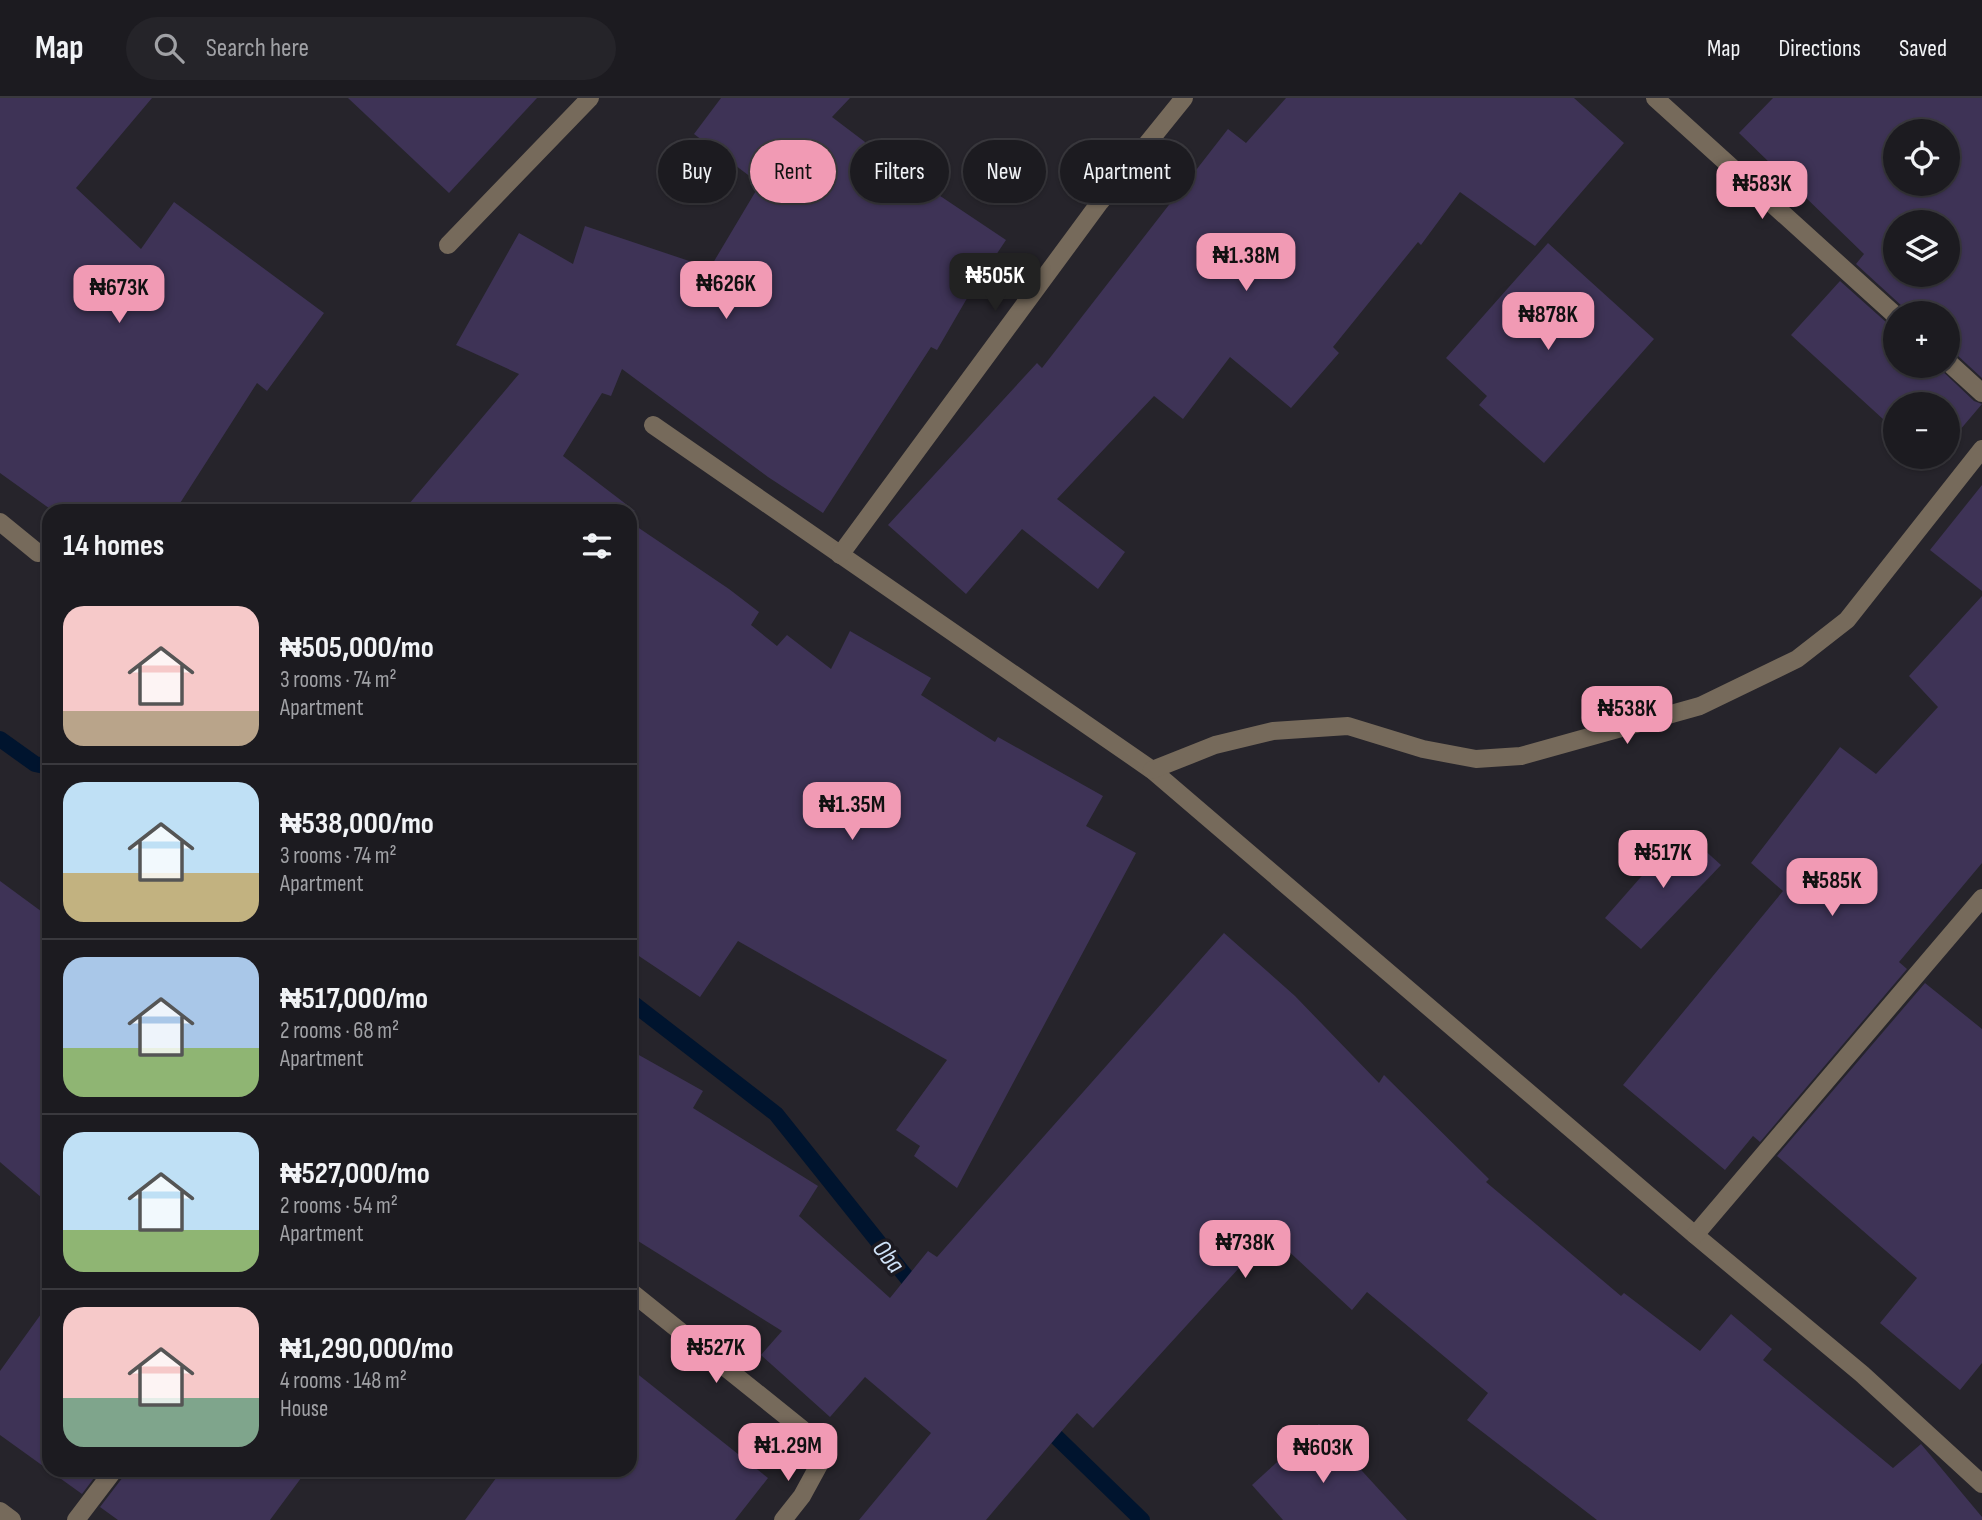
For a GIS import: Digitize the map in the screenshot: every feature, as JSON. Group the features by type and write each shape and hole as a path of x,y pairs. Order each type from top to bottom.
{"street":[{"path":"448,245 590,98"},
{"path":"840,555 1100,202 1184,98"},
{"path":"1656,98 1883,304"},
{"path":"1960,373 1982,393"},
{"path":"653,425 1153,770 1695,1236 1862,1374 1982,1484"},
{"path":"1153,770 1215,746 1273,731 1348,726 1423,749 1476,759 1521,756 1700,706 1797,659 1847,620 1982,449"},
{"path":"0,522 38,553"},
{"path":"1695,1236 1982,898"},
{"path":"637,1297 802,1429 820,1463 802,1496 783,1520"},
{"path":"76,1520 109,1477"},
{"path":"0,1511 12,1520"}],"building":[{"path":"0,98 152,98 76,188 141,249 174,202 324,313 267,391 257,383 179,504 43,504 0,473"},
{"path":"348,98 537,98 449,193"},
{"path":"721,98 850,98 832,117 862,140 850,140 850,203 949,202 1006,240 937,350 931,347 823,513 768,477 622,369 611,396 602,393 563,456 626,504 409,504 519,374 456,345 519,233 573,264 585,226 710,268 750,201 750,203 836,203 836,140 750,140 750,176 736,166 736,140 702,140 694,134"},
{"path":"1286,98 1574,98 1624,143 1535,246 1460,192 1421,245 1418,242 1333,347 1339,353 1291,408 1230,357 1183,419 1154,396 1057,499 1125,552 1098,589 1022,529 966,594 888,525 1037,363 1042,368 1170,203 1195,203 1195,171 1228,129 1246,143"},
{"path":"1773,98 1982,98 1982,378 1960,358 1960,301 1896,301 1856,264 1864,254 1739,133"},
{"path":"1548,243 1654,339 1544,463 1479,405 1487,396 1446,358"},
{"path":"1840,281 1883,319 1883,378 1950,378 1974,401 1982,404 1960,430 1960,392 1883,392 1883,419 1791,335"},
{"path":"1982,485 1982,591 1930,550"},
{"path":"637,527 759,612 751,625 777,646 787,635 831,669 850,631 931,678 921,695 995,742 998,737 1103,796 1086,826 1136,853 957,1188 914,1156 920,1146 896,1130 947,1060 738,941 700,997 637,955"},
{"path":"1982,596 1982,863 1899,962 1907,969 1760,1142 1753,1136 1725,1170 1623,1085 1783,891 1751,863 1840,747 1876,774 1938,707 1909,676"},
{"path":"1682,830 1721,865 1641,949 1605,918"},
{"path":"0,881 42,912 42,1198 0,1162"},
{"path":"1224,933 1295,996 1379,1083 1384,1075 1489,1179 1486,1182 1621,1296 1624,1293 1700,1351 1731,1314 1772,1349 1763,1360 1893,1468 1921,1444 1982,1520 1597,1520 1467,1420 1488,1393 1367,1292 1352,1310 1270,1234 1093,1428 1077,1413 986,1520 859,1520 931,1433 865,1377 830,1417 761,1355 782,1331 637,1240 637,1054 703,1091 693,1108 818,1186 799,1216 890,1298 928,1251 937,1257"},
{"path":"1925,983 1982,1029 1982,1363 1960,1390 1880,1323 1917,1278 1777,1156"},
{"path":"42,1313 42,1465 0,1435 0,1371"},
{"path":"637,1374 768,1478 735,1520 465,1520 497,1477 637,1477"},
{"path":"1319,1424 1407,1520 1283,1520 1252,1485"},
{"path":"58,1477 95,1477 82,1494"},
{"path":"123,1477 302,1477 270,1520 118,1520 100,1507"}],"waterway":[{"name":"Oba","path":"0,739 35,764 42,766"},
{"name":"Oba","path":"637,1006 776,1114 920,1294"},
{"name":"Oba","path":"1043,1424 1142,1520"}]}
